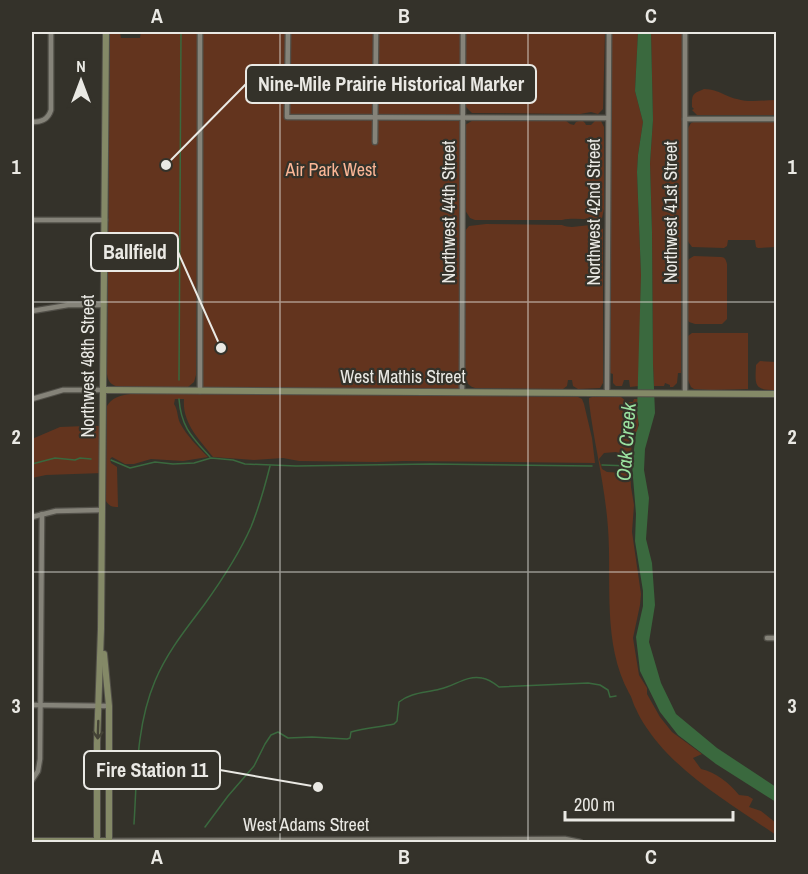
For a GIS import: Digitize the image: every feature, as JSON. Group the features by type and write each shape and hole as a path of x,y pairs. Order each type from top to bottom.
{"main road":[{"name":"Northwest 48th Street","path":"97,842 106,32"},
{"name":"West Mathis Street","path":"103,390 777,394"},
{"name":"Northwest 48th Street","path":"101,629 109,706 109,842"},
{"name":"West Adams Street","path":"32,841 109,842"}],"street":[{"path":"32,122 42,121 49,116 51,107 51,32"},
{"path":"200,32 200,391"},
{"path":"288,32 287,117 608,118"},
{"path":"375,142 376,32"},
{"name":"Northwest 44th Street","path":"462,392 463,32"},
{"name":"Northwest 42nd Street","path":"607,393 609,32"},
{"name":"Northwest 41st Street","path":"685,32 685,393"},
{"path":"685,118 777,119"},
{"path":"32,220 105,220"},
{"path":"32,311 68,305 104,305"},
{"name":"West Mathis Street","path":"32,399 46,393 63,390 103,390"},
{"path":"32,517 70,510 102,510"},
{"path":"32,780 38,771 40,759 42,514"},
{"path":"767,638 777,638"},
{"path":"32,705 109,706"},
{"name":"West Adams Street","path":"109,842 565,839 580,843"}],"green space":[{"path":"110,32 120,32 121,38 140,38 141,32 198,32 196,375 194,382 188,387 119,387 110,383 107,377"},
{"name":"Air Park West","path":"200,32 463,32 462,392 200,391"},
{"path":"466,32 605,32 603,109 598,114 591,112 580,114 472,113 465,103"},
{"path":"611,32 638,32 635,91 643,122 637,172 641,275 639,386 630,387 629,380 624,380 622,386 616,386 613,383 613,374 610,373"},
{"path":"651,32 682,32 681,373 678,373 677,383 673,387 665,383 664,386 654,386 650,163 653,120"},
{"path":"704,89 742,100 776,100 776,115 697,115 692,110 694,109 692,107 693,97 695,93"},
{"path":"475,119 565,120 574,125 582,120 586,125 601,121 604,127 604,209 602,218 475,220 470,218 465,210 465,125"},
{"path":"696,121 776,121 776,247 758,248 755,240 728,240 724,248 692,247 687,240 687,130 691,123"},
{"path":"486,224 562,225 567,227 593,225 603,229 603,383 600,388 578,389 573,386 572,380 568,380 567,386 563,389 475,388 467,383 464,369 465,231 469,226"},
{"path":"694,256 722,257 726,260 727,319 722,324 695,324 689,322 686,317 686,264"},
{"path":"692,333 748,333 748,389 711,390 691,387 687,378 687,342 688,336"},
{"path":"760,361 776,362 776,390 763,389 757,385 756,365"},
{"path":"155,393 578,397 584,404 595,463 299,461 283,458 254,460 213,457 189,423 184,408 184,399 175,399 174,404 180,423 189,437 208,457 183,461 151,459 125,464 112,457 111,463 117,467 118,507 111,506 106,501 107,406 111,401 122,396"},
{"path":"595,396 621,397 627,402 638,399 638,428 637,432 633,432 630,463 618,461 624,457 616,452 604,453 599,459 602,469 607,472 624,473 622,468 630,469 634,505 632,532 641,594 633,638 639,675 660,717 672,732 702,754 693,758 701,769 722,779 739,795 753,799 749,807 761,811 776,823 776,835 714,793 670,756 643,722 621,674 615,654 610,612 607,512 589,402 589,398"},
{"path":"103,426 103,473 46,475 32,478 32,439 60,427"}],"shaded area":[{"name":"Oak Creek","path":"638,32 651,32 653,120 650,163 655,413 645,449 644,470 649,498 646,539 652,563 655,605 649,642 661,683 676,714 717,748 776,787 776,802 716,764 678,735 660,712 640,671 636,637 643,606 643,591 635,541 636,514 632,465 639,425 637,412 641,275 637,172 643,122 635,91"}],"waterway":[{"path":"179,380 181,32"},
{"path":"179,399 185,424 210,457"},
{"path":"32,464 55,458 91,459"},
{"path":"111,460 130,468 155,462 194,463 211,458 233,460 245,464 296,466 431,464 592,466"},
{"path":"602,465 631,466"},
{"path":"134,824 141,733 155,681 171,651 230,567 241,547 257,512 270,466"},
{"path":"205,827 254,766 271,735 278,732 288,738 347,739 350,738 351,732 394,724 397,721 399,702 408,696 445,688 476,677 491,681 499,687 588,683 600,685 608,690 610,697 616,696"}],"place":[{"name":"Nine-Mile Prairie Historical Marker","path":"166,165"},
{"name":"Ballfield","path":"221,348"},
{"name":"Fire Station 11","path":"318,787"}]}
